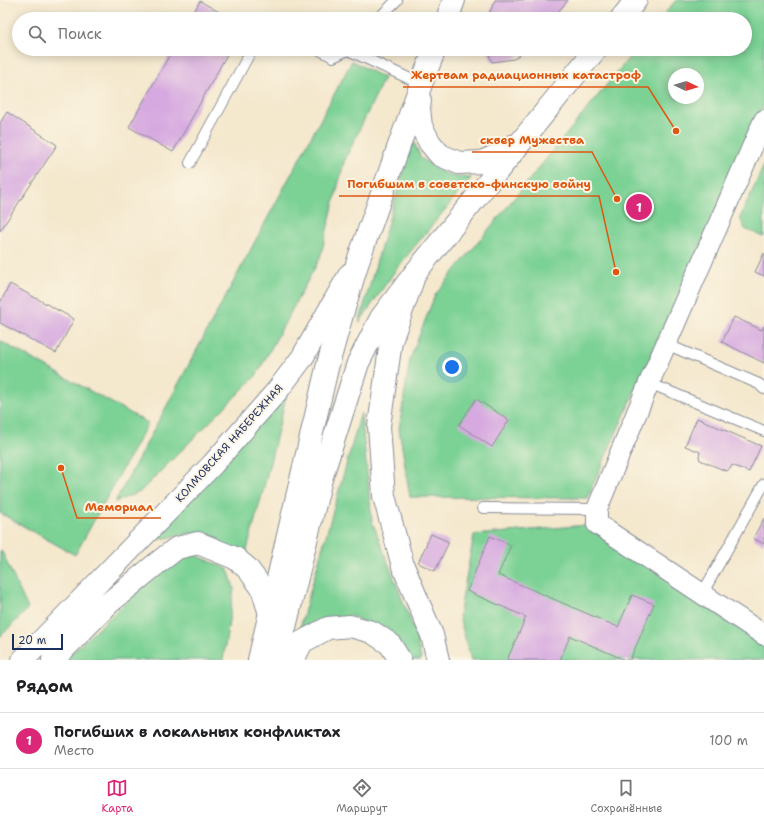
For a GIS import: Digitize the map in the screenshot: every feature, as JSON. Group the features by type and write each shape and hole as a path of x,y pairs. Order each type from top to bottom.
{"main road":[{"path":"450,12 454,0"},
{"path":"627,12 636,0"},
{"path":"259,660 327,368 343,311 359,258 432,56"},
{"path":"289,658 321,479 358,363 381,318 415,273 590,56"},
{"path":"421,84 419,109 421,126 430,143 440,155 459,163 482,162 502,153 524,138"},
{"name":"КОЛМОВСКАЯ НАБЕРЕЖНАЯ","path":"24,660 213,464 277,391 302,358 359,258"},
{"path":"415,273 391,341 379,426 384,496 403,566 432,635 438,660"},
{"path":"53,660 109,603 155,565 178,548 198,543 235,558 248,568 262,588 270,614"},
{"path":"289,658 302,642 308,638 328,628 350,626 372,632 390,644 400,660"}],"street":[{"path":"764,120 649,383 597,509 597,524 764,635"}],"lane":[{"path":"385,12 397,0"},
{"path":"190,163 248,56"},
{"path":"363,56 421,84"},
{"path":"666,344 759,384 764,389"},
{"path":"649,383 764,431"},
{"path":"702,594 764,484"},
{"path":"483,508 597,509"}],"green space":[{"path":"676,0 764,0 764,104 587,498 410,497 399,429 410,359 435,295 630,56 752,56 752,12 666,12"},
{"path":"352,61 384,78 344,162 320,258 256,376 140,492 115,502"},
{"path":"413,140 421,158 431,165 444,173 458,177 471,178 397,268 359,323 387,226"},
{"path":"764,165 764,237 745,229 740,218"},
{"path":"0,341 148,423 75,555 0,513"},
{"path":"288,389 245,557 224,544 191,533 150,541"},
{"path":"361,413 372,521 416,635 421,660 412,660 393,637 352,616 300,627"},
{"path":"587,525 764,644 764,660 471,660 459,616 474,535"},
{"path":"0,551 2,552 28,609 0,637"},
{"path":"193,554 228,569 234,588 223,660 64,660 165,566"}],"building":[{"path":"495,0 568,0 558,12 490,12"},
{"path":"200,1 219,12 194,12"},
{"path":"169,56 226,56 173,152 129,127"},
{"path":"490,56 518,56 514,59 492,62"},
{"path":"7,112 57,145 0,231 0,123"},
{"path":"764,253 764,276 755,272"},
{"path":"10,284 74,319 56,353 0,323 0,303"},
{"path":"734,317 762,330 764,326 764,363 722,342"},
{"path":"476,399 509,420 492,447 459,425"},
{"path":"697,418 761,446 749,472 732,465 730,469 726,471 700,460 700,452 685,446"},
{"path":"764,518 764,544 753,538"},
{"path":"431,534 449,542 435,571 418,563"},
{"path":"490,536 511,545 498,575 618,627 632,595 654,604 630,660 625,660 570,636 560,660 507,660 526,617 467,591"}],"place":[{"name":"Жертвам радиационных катастроф","path":"676,131"},
{"name":"сквер Мужества","path":"617,199"},
{"name":"Погибших в локальных конфликтах","path":"639,207"},
{"name":"Погибшим в советско-финскую войну","path":"616,272"},
{"name":"Мемориал","path":"61,468"}]}
